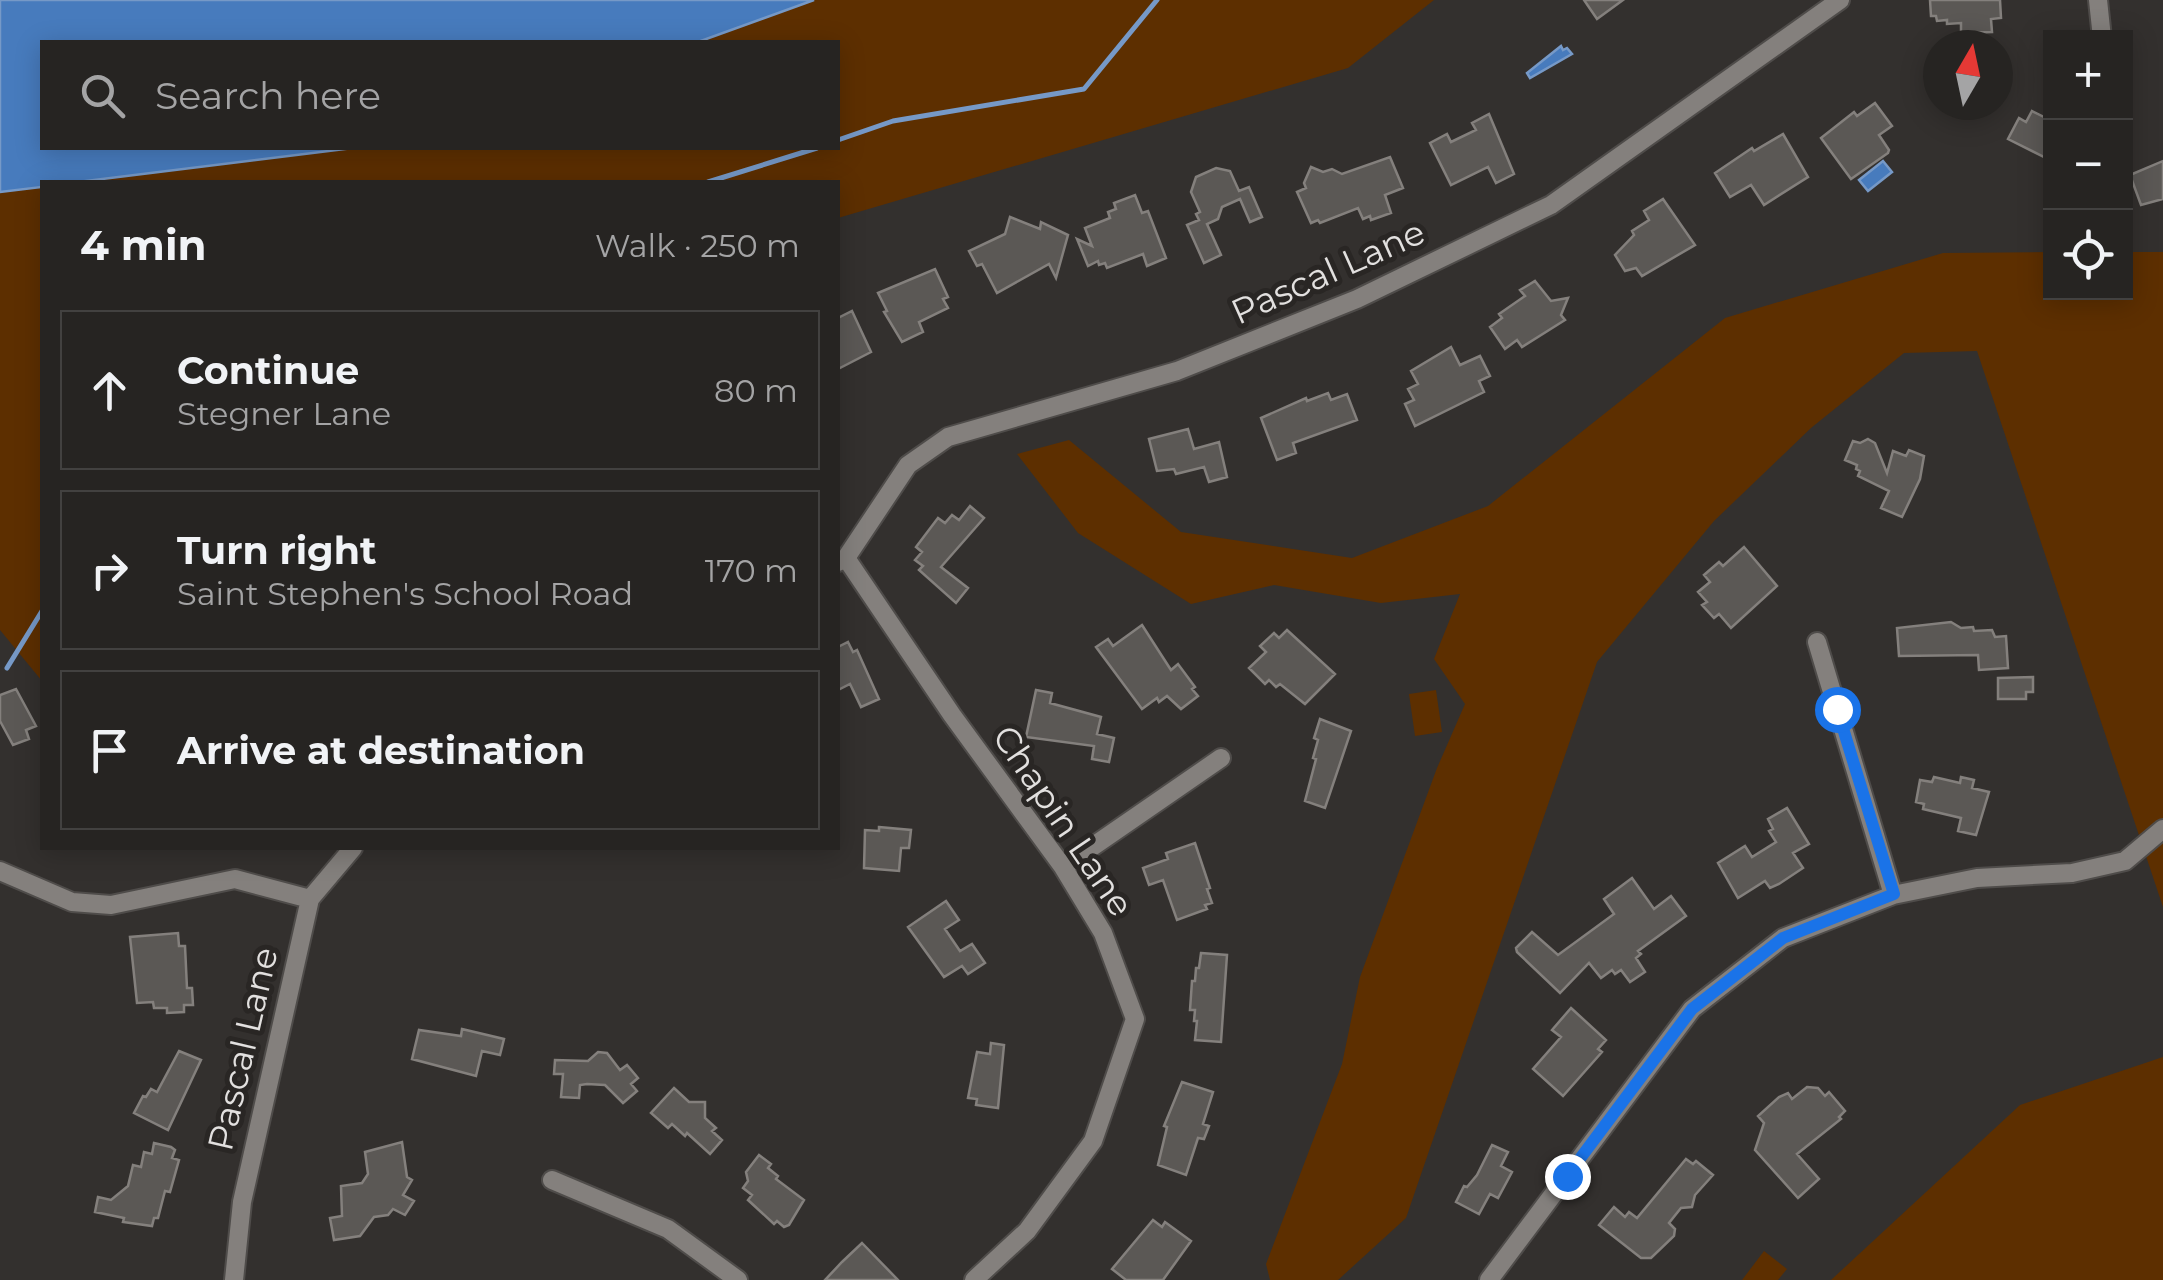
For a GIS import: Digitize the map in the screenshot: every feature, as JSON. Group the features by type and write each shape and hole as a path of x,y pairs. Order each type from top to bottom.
{"street":[{"name":"Pascal Lane","path":"842,560 908,464 948,437 1177,371 1358,299 1552,205 1840,0"},
{"path":"2098,0 2101,30"},
{"name":"Chapin Lane","path":"842,560 1063,867 1103,933 1135,1019 1094,1141 1027,1232 974,1280"},
{"path":"1817,642 1894,894"},
{"path":"1063,867 1221,758"},
{"path":"1489,1280 1692,1009 1783,938 1894,894 1978,878 2072,873 2125,861 2163,828"},
{"name":"Pascal Lane","path":"234,1280 242,1202 310,899 352,850"},
{"path":"0,871 72,902 111,905 236,879 310,899"},
{"path":"552,1180 668,1229 738,1280"}],"shaded area":[{"path":"814,0 1434,0 1348,68 840,217 840,180 94,180 337,150 840,150 840,40 704,40"},
{"path":"40,187 40,679 0,630 0,192"},
{"path":"2043,252 2043,300 2133,300 2133,252 2163,252 2163,907 1977,351 1904,353 1811,428 1714,521 1597,662 1406,1218 1338,1280 1270,1280 1266,1264 1342,1064 1360,977 1437,768 1465,704 1434,659 1460,594 1381,603 1274,585 1191,604 1078,533 1017,454 1069,440 1181,532 1352,558 1488,506 1725,318 1943,253"},
{"path":"1436,690 1442,732 1415,736 1409,694"},
{"path":"2163,1057 2163,1280 1831,1280 2020,1105"},
{"path":"1764,1251 1787,1269 1778,1280 1742,1280"}],"water":[{"path":"0,0 814,0 704,40 40,40 40,150 337,150 94,180 40,180 40,187 0,192"},
{"path":"1561,46 1572,54 1530,78 1527,73"},
{"path":"1883,161 1892,172 1868,191 1859,180"}],"building":[{"path":"1584,0 1623,0 1597,19"},
{"path":"1930,0 2000,0 2001,18 1991,19 1992,30 1961,30 1961,23 1947,24 1947,20 1937,21 1936,16 1931,16"},
{"path":"1875,103 1892,126 1879,135 1889,150 1851,179 1821,138 1854,112 1857,116"},
{"path":"2032,111 2043,116 2043,156 2008,139 2019,118 2026,122"},
{"path":"1489,114 1514,174 1496,183 1488,167 1451,185 1430,143 1447,134 1451,142 1476,130 1472,123"},
{"path":"1783,134 1808,177 1764,205 1751,185 1730,197 1715,173 1752,148 1754,151"},
{"path":"1390,157 1403,188 1385,195 1391,213 1363,219 1358,208 1311,223 1297,192 1306,188 1304,183 1311,167 1342,174"},
{"path":"2163,161 2163,199 2141,205 2133,174"},
{"path":"1216,168 1230,171 1239,191 1249,187 1262,217 1250,222 1240,199 1222,207 1218,219 1207,224 1221,255 1204,263 1187,225 1199,220 1196,214 1200,212 1191,192 1196,177"},
{"path":"1135,195 1142,213 1148,211 1166,258 1147,266 1143,254 1107,268 1098,261 1088,266 1077,239 1092,246 1085,228 1110,218 1108,212 1116,209 1114,203"},
{"path":"1663,199 1695,245 1642,276 1636,268 1625,271 1615,255 1634,235 1632,231 1649,220 1644,211"},
{"path":"1010,217 1040,229 1041,222 1068,235 1056,278 1049,264 997,293 982,264 977,266 969,251 1005,234"},
{"path":"935,269 948,297 943,299 948,308 919,322 923,332 902,342 878,293"},
{"path":"1535,281 1551,301 1568,298 1561,315 1565,320 1522,347 1517,340 1505,349 1490,327 1502,318 1499,314 1525,296 1520,290"},
{"path":"852,311 871,352 840,368 840,317"},
{"path":"1451,347 1460,365 1480,356 1490,376 1479,381 1484,392 1415,426 1405,404 1414,400 1408,389 1418,384 1411,371"},
{"path":"1328,393 1331,400 1347,394 1357,420 1293,443 1296,453 1277,460 1261,418 1306,398 1307,401"},
{"path":"1188,429 1194,449 1219,442 1227,477 1209,482 1204,467 1176,474 1174,469 1157,471 1149,439"},
{"path":"1868,439 1875,443 1887,473 1893,451 1906,456 1909,450 1924,456 1920,479 1902,517 1881,508 1889,491 1858,476 1857,465 1845,460 1853,441"},
{"path":"970,506 984,518 941,567 968,588 956,603 919,570 923,566 915,560 922,552 916,547 938,518 945,523 952,515 959,520"},
{"path":"1744,547 1777,586 1731,628 1719,614 1714,618 1702,605 1707,602 1698,592 1710,582 1704,575 1719,562 1723,566"},
{"path":"1951,622 1961,628 1973,627 1974,631 1992,630 1995,637 2006,636 2008,668 1979,670 1978,655 1899,656 1897,628"},
{"path":"1142,625 1171,670 1178,664 1195,687 1192,689 1198,696 1181,709 1167,696 1142,709 1096,647 1108,639 1113,646"},
{"path":"1287,630 1335,674 1305,704 1280,684 1276,687 1269,680 1265,684 1249,668 1266,652 1260,646 1274,633 1279,638"},
{"path":"848,642 853,652 857,650 879,699 861,707 850,684 840,689 840,646"},
{"path":"2033,677 2033,692 2026,692 2026,699 1998,699 1998,678"},
{"path":"16,689 36,726 26,730 29,739 13,745 0,721 0,695"},
{"path":"1036,690 1052,693 1050,703 1101,717 1097,734 1114,738 1109,762 1092,759 1094,746 1026,737"},
{"path":"1320,719 1351,731 1325,808 1305,801 1316,759 1313,758 1318,740 1314,738"},
{"path":"1934,777 1960,783 1961,777 1974,780 1972,788 1989,792 1976,835 1958,831 1961,818 1923,809 1924,804 1916,802 1920,780 1932,782"},
{"path":"1787,808 1809,844 1793,853 1803,868 1779,884 1770,888 1765,881 1738,898 1718,863 1745,846 1752,857 1776,842 1768,819"},
{"path":"879,827 911,830 909,848 901,848 899,871 864,868 865,830 879,831"},
{"path":"1195,843 1212,903 1205,905 1207,909 1177,920 1163,880 1149,885 1143,868 1168,859 1166,853"},
{"path":"1632,878 1654,909 1671,896 1686,916 1638,951 1641,954 1636,958 1645,972 1630,982 1621,970 1615,974 1612,970 1601,978 1589,963 1560,993 1517,952 1516,948 1532,932 1558,955 1614,914 1604,899"},
{"path":"946,901 959,920 945,929 960,951 972,944 985,963 968,974 962,966 944,977 908,927"},
{"path":"178,933 179,946 185,946 187,988 192,988 193,1005 184,1005 184,1012 167,1013 167,1008 154,1008 153,1002 137,1003 130,937"},
{"path":"1201,953 1227,955 1221,1042 1195,1040 1197,1021 1195,1010 1190,1010 1192,981"},
{"path":"1571,1008 1606,1040 1598,1049 1602,1052 1563,1096 1533,1069 1561,1037 1552,1030"},
{"path":"462,1029 504,1039 500,1055 482,1051 476,1076 412,1059 419,1030 461,1036"},
{"path":"991,1043 1004,1045 998,1108 976,1105 977,1099 968,1098 977,1052 990,1054"},
{"path":"179,1051 201,1060 168,1130 134,1113 143,1096 151,1089 157,1092"},
{"path":"598,1052 607,1053 620,1070 627,1065 638,1078 631,1084 637,1091 623,1103 605,1085 587,1084 580,1085 579,1098 561,1097 563,1074 554,1074 555,1060 588,1061"},
{"path":"1182,1082 1213,1092 1203,1124 1209,1126 1204,1139 1198,1138 1186,1175 1158,1165 1167,1127 1164,1126"},
{"path":"1807,1087 1818,1088 1825,1096 1829,1092 1845,1111 1841,1119 1797,1154 1819,1179 1798,1198 1755,1150 1764,1123 1758,1116 1779,1097 1788,1093 1792,1099"},
{"path":"674,1088 689,1102 705,1102 705,1118 722,1140 710,1154 687,1133 685,1136 672,1124 668,1128 651,1113"},
{"path":"402,1142 407,1177 412,1180 403,1195 414,1201 405,1215 393,1209 388,1215 374,1217 360,1236 334,1240 330,1218 342,1216 341,1186 362,1183 368,1174 365,1152"},
{"path":"154,1143 171,1147 175,1150 172,1158 179,1160 170,1192 165,1191 152,1226 123,1222 124,1218 95,1212 98,1197 111,1200 128,1186 133,1165 141,1167 144,1152 152,1154"},
{"path":"1492,1145 1508,1152 1501,1166 1512,1172 1498,1198 1490,1194 1479,1214 1456,1202 1464,1186 1477,1175"},
{"path":"759,1155 771,1164 768,1168 778,1176 776,1179 804,1200 784,1227 777,1221 774,1224 748,1200 752,1195 743,1188 748,1181 746,1172"},
{"path":"1686,1159 1693,1164 1696,1161 1713,1175 1695,1195 1692,1207 1681,1208 1669,1223 1675,1229 1674,1236 1651,1258 1641,1258 1599,1225 1614,1207 1625,1217 1629,1212 1637,1218"},
{"path":"1153,1220 1162,1227 1165,1222 1191,1241 1163,1280 1126,1280 1112,1269"},
{"path":"862,1243 898,1280 825,1280 842,1262"}],"waterway":[{"path":"840,139 893,121 1084,89 1157,0"},
{"path":"714,180 811,150"},
{"path":"7,668 40,614"}],"route":[{"path":"1567,1176 1692,1009 1783,938 1894,894 1837,709"}]}
